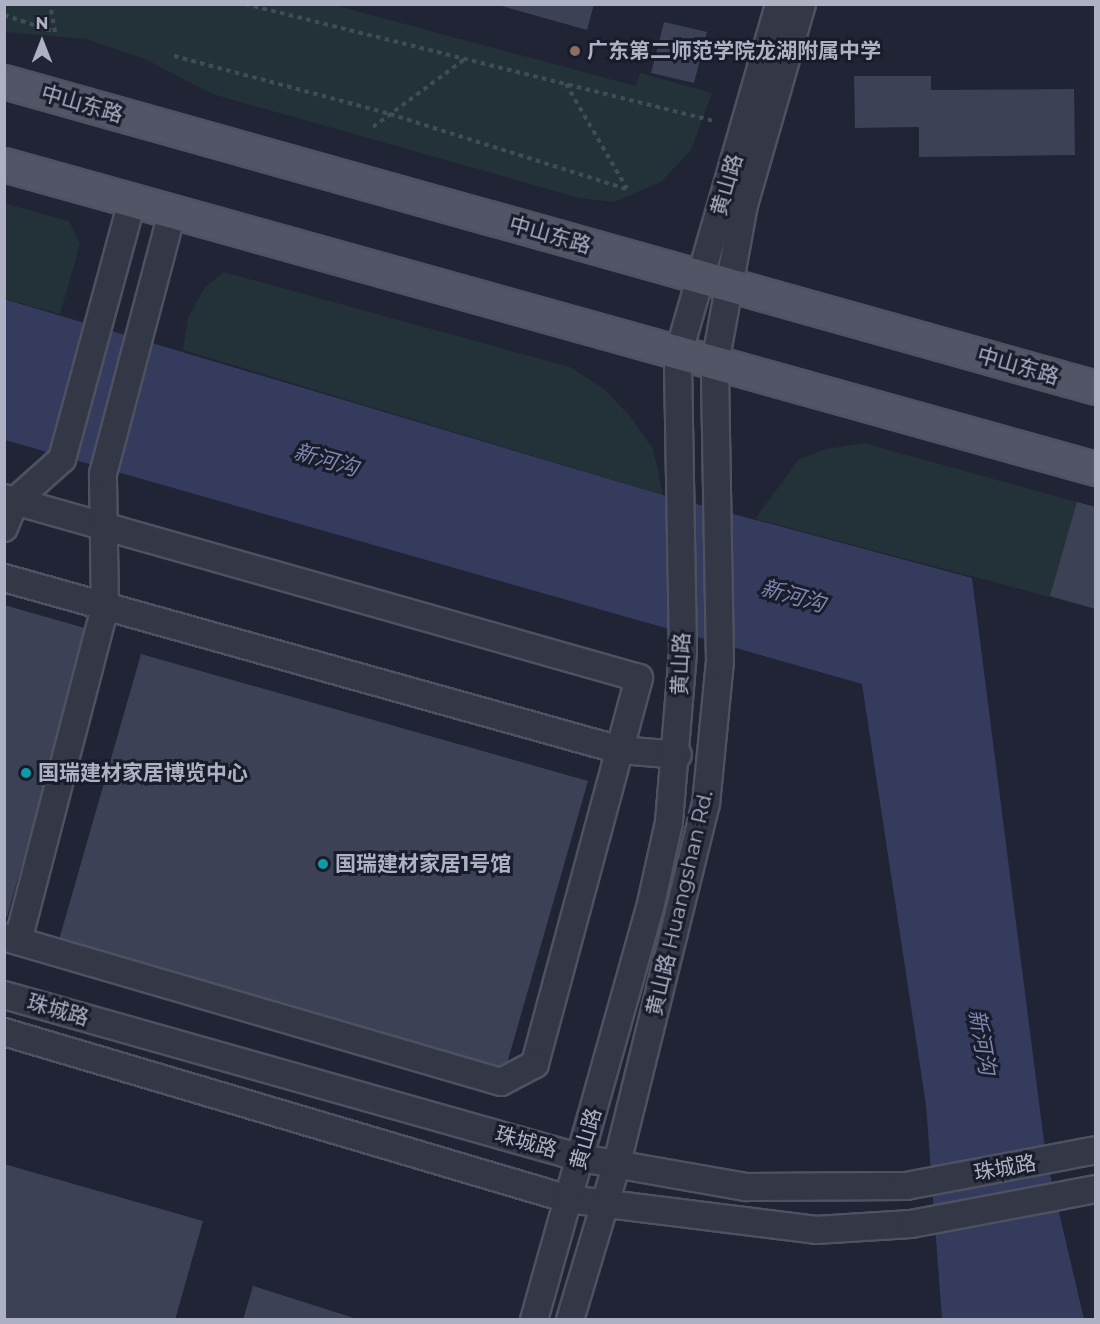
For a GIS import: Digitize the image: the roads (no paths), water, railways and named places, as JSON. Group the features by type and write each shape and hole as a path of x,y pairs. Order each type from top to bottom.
{"main road":[{"name":"中山东路","path":"4,82 1095,388"},
{"path":"4,165 678,355 1095,469"}],"street":[{"name":"黄山路","path":"719,488 714,281 779,4"},
{"name":"黄山路","path":"534,1320 650,908 678,755 683,651 682,475 678,355 714,281 744,205 802,4"},
{"path":"4,528 10,500 62,459 132,201"},
{"path":"10,500 106,525 639,678 535,1064 501,1083 11,939 105,607 106,525 103,474 172,213"},
{"name":"黄山路 Huangshan Rd.","path":"603,1203 617,1163 706,804 720,662 719,488"},
{"path":"4,578 620,750 678,755"},
{"name":"珠城路","path":"4,995 581,1158 746,1187 906,1186 1095,1150"},
{"name":"珠城路","path":"4,1032 568,1199 816,1230 911,1224 1084,1191"},
{"path":"570,1320 603,1203"}],"water":[{"name":"新河沟","path":"4,299 663,495 972,578 1046,1157 1084,1319 942,1319 926,1105 862,684 5,440"}],"place":[{"name":"广东第二师范学院龙湖附属中学","path":"575,51"},
{"name":"国瑞建材家居博览中心","path":"26,773"},
{"name":"国瑞建材家居1号馆","path":"323,864"}]}
